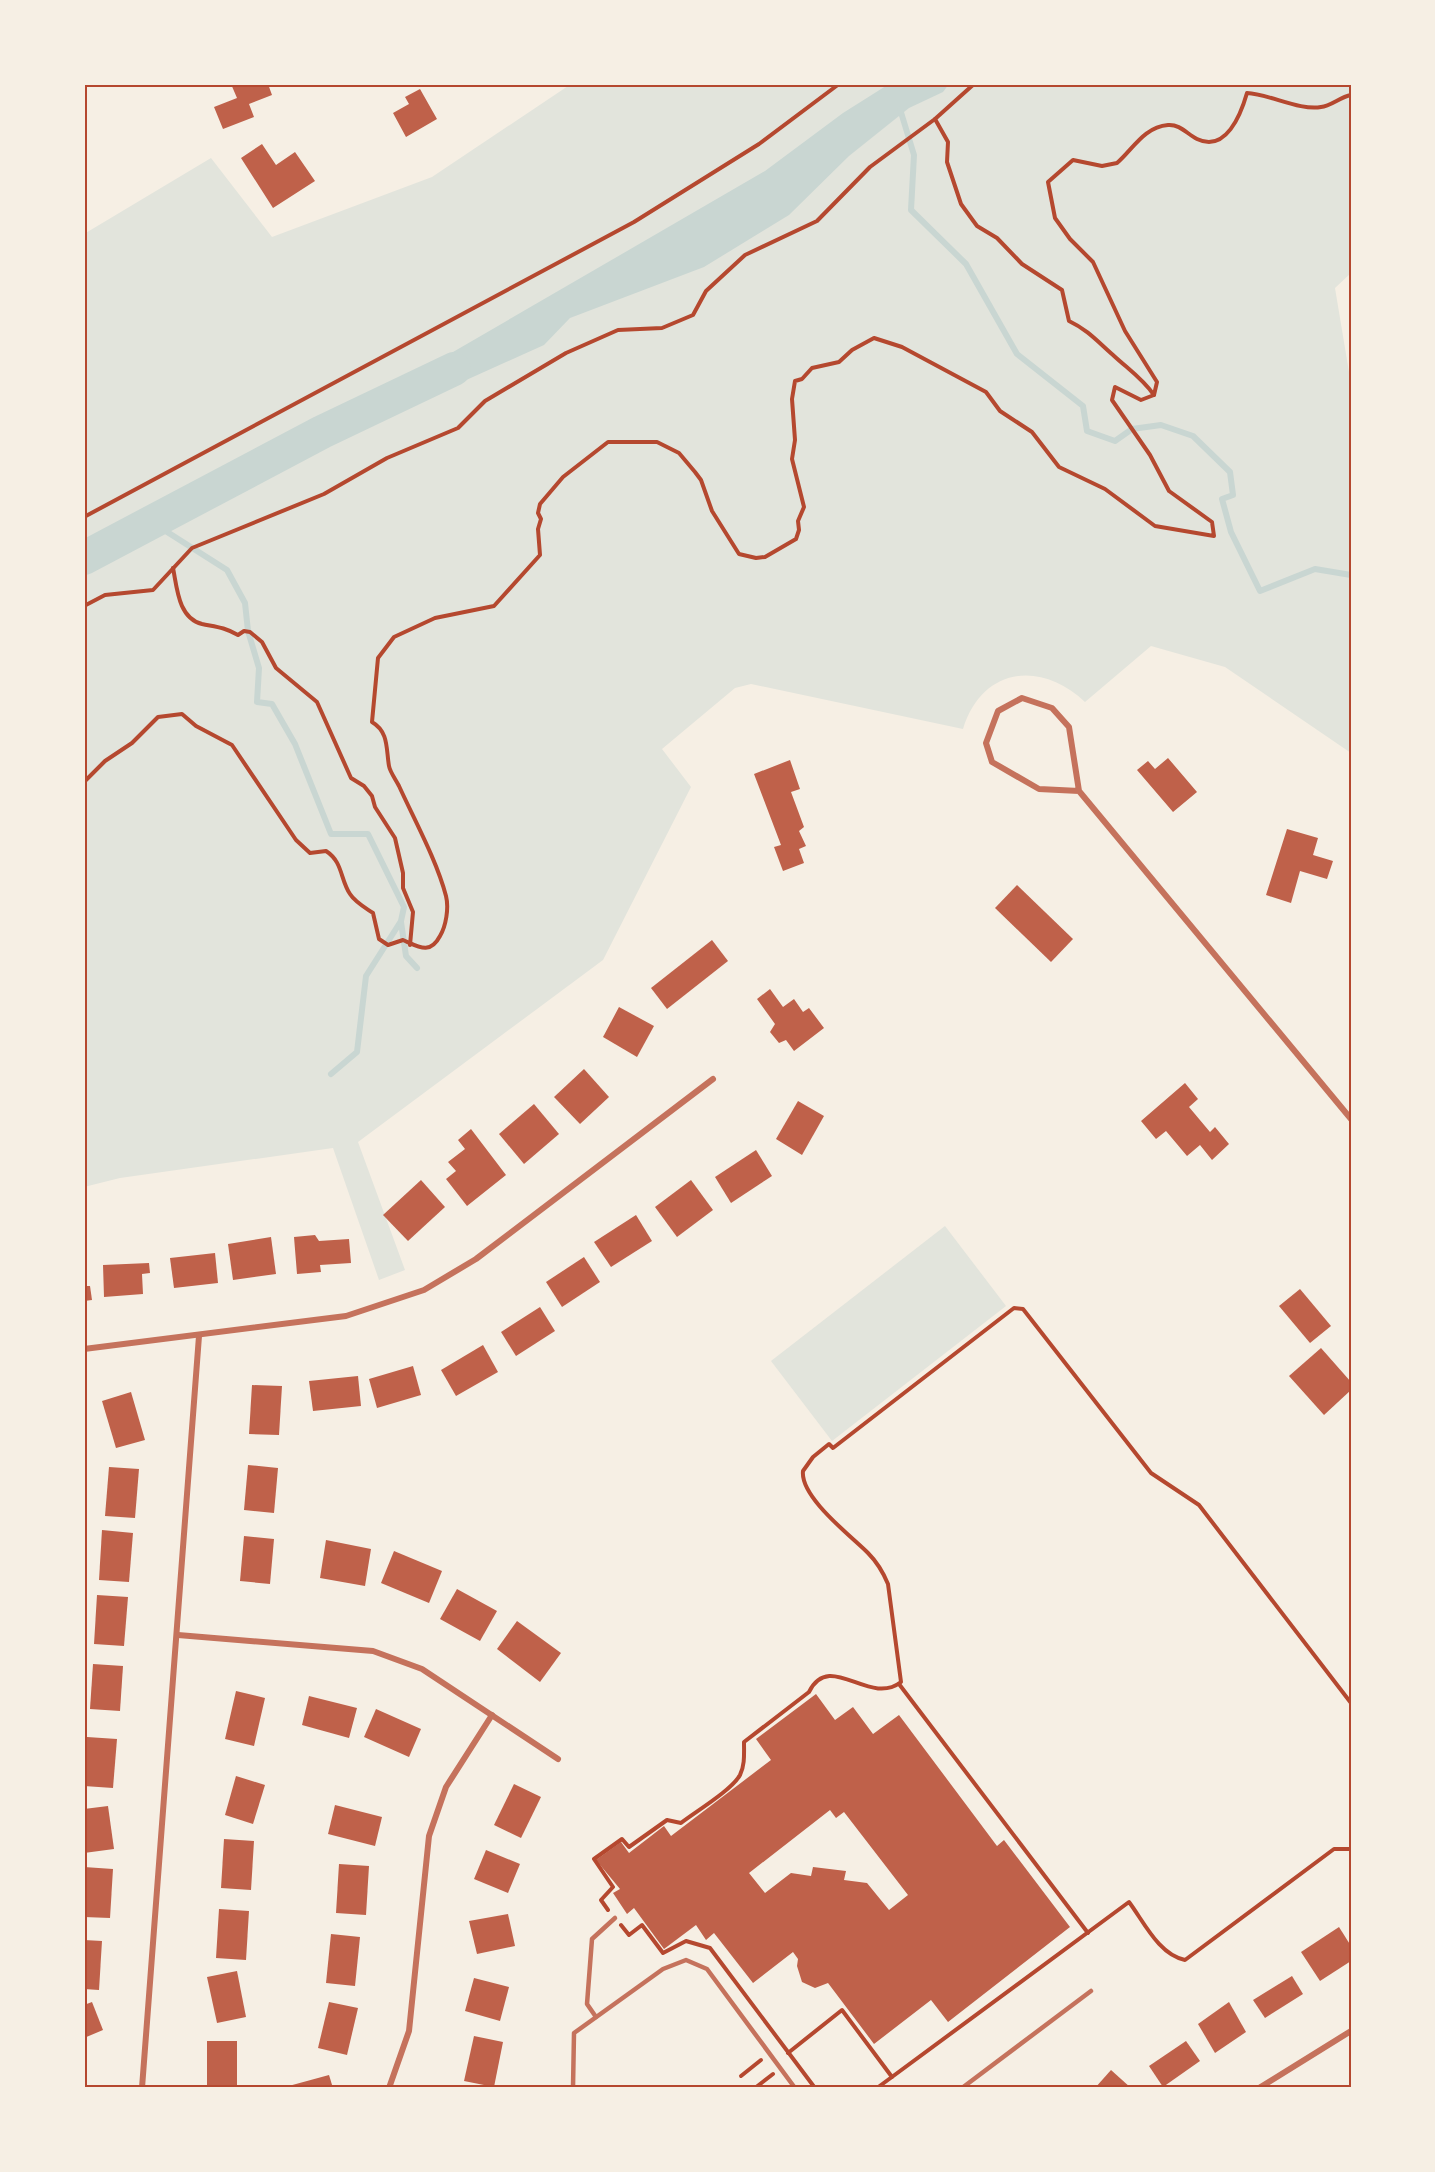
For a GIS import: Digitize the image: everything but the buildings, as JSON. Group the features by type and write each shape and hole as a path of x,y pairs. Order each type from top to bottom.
{"street":[{"path":"1079,791 1040,789 992,762 986,743 998,711 1022,698 1052,708 1069,727 1079,791 1351,1119"},
{"path":"84,1349 346,1316 424,1290 476,1259 713,1079"},
{"path":"142,2088 199,1336"},
{"path":"178,1635 373,1651 422,1669 558,1759"},
{"path":"389,2088 409,2031 429,1836 446,1786 492,1715"},
{"path":"1259,2088 1351,2031"}],"lane":[{"path":"596,2017 587,2004 592,1939 615,1918"},
{"path":"573,2088 574,2033 663,1969 686,1960 707,1969 795,2088"},
{"path":"962,2088 1090,1991"}],"path":[{"path":"84,517 634,222 759,144 839,84"},
{"path":"84,606 105,595 153,590 192,548 324,494 387,458 458,428 485,401 566,353 618,330 662,328 693,315 706,291 745,255 817,221 870,167 935,119 974,84"},
{"path":"1154,395 1157,382 1125,331 1093,262 1070,239 1055,218 1048,182 1052,176 1073,160 1102,166 1117,164 1137,139 1168,125 1183,129 1207,142 1218,140 1239,117 1247,93 1264,94 1281,102 1322,107 1343,96 1351,95"},
{"path":"935,119 948,142 945,155 955,192 977,226 997,238 1022,264 1062,290 1069,321 1088,329 1113,355 1142,379 1154,395"},
{"path":"84,782 105,760 120,752 158,717 182,714 196,726 232,746 296,840 310,853 326,851 333,856 341,869 348,892 354,900 373,913 379,939 387,945 403,940 410,946 428,948 435,946 443,931 446,897 407,804 389,769 387,743 379,726 372,722 378,658 394,636 410,628 435,618 494,606 540,555 538,529 541,519 538,513 540,504 563,477 602,446 608,442 624,440 639,443 657,442 680,453 701,480 712,511 733,549 748,557 765,557 796,539 799,530 798,521 804,507 792,459 795,440 792,399 795,381 802,379 805,372 812,368 839,362 852,350 874,338 902,347 986,392 1000,411 1032,432 1059,467 1105,489 1155,526 1214,536 1212,522 1169,492 1150,455 1112,400 1115,387 1141,400 1154,395"},
{"path":"173,567 179,600 190,618 201,623 216,624 238,635 244,631 250,632 262,642 276,668 318,702 351,778 364,786 372,796 375,807 395,838 403,873 403,888 413,912 410,946"},
{"path":"1088,1933 899,1684 901,1673 888,1584 882,1570 868,1553 843,1533 804,1484 803,1471 813,1457 829,1444 833,1448 1014,1308 1020,1307 1151,1473 1199,1505 1351,1702"},
{"path":"815,2088 710,1948 686,1941 663,1953 642,1925 629,1935 601,1900 613,1887 594,1859 622,1839 629,1846 667,1820 681,1823 730,1786 739,1778 742,1770 744,1742 809,1692 812,1685 832,1675 849,1678 867,1688 891,1688 899,1684"},
{"path":"877,2088 1129,1902 1164,1950 1174,1958 1185,1960 1334,1849 1351,1849"},
{"path":"788,2053 842,2010 892,2077"},
{"path":"741,2076 762,2060"},
{"path":"755,2088 773,2074"}],"shaded area":[{"path":"571,84 1351,84 1351,273 1335,288 1351,384 1351,753 1225,667 1151,646 1085,702 1068,689 1050,680 1032,676 1015,676 998,682 984,693 972,708 963,729 751,684 735,688 662,749 691,787 603,960 358,1142 405,1270 379,1280 333,1148 120,1178 84,1187 84,234 211,158 272,237 432,177"},
{"path":"889,84 949,84 943,92 909,108 849,156 789,215 704,267 570,318 544,345 391,414 434,363 765,171 843,113"},
{"path":"945,1226 1006,1306 832,1441 771,1361"}],"waterway":[{"path":"900,109 914,155 911,210 966,264 1017,354 1083,406 1087,431 1115,441 1132,429 1161,425 1193,436 1230,472 1233,495 1222,499 1231,532 1260,591 1315,569 1351,575"},
{"path":"84,558 322,432 454,369"},
{"path":"153,523 227,570 245,603 248,631 259,668 257,702 272,704 295,744 331,834 368,834 404,907 401,921 366,976 357,1052 331,1074"},
{"path":"401,922 406,956 417,968"}]}
